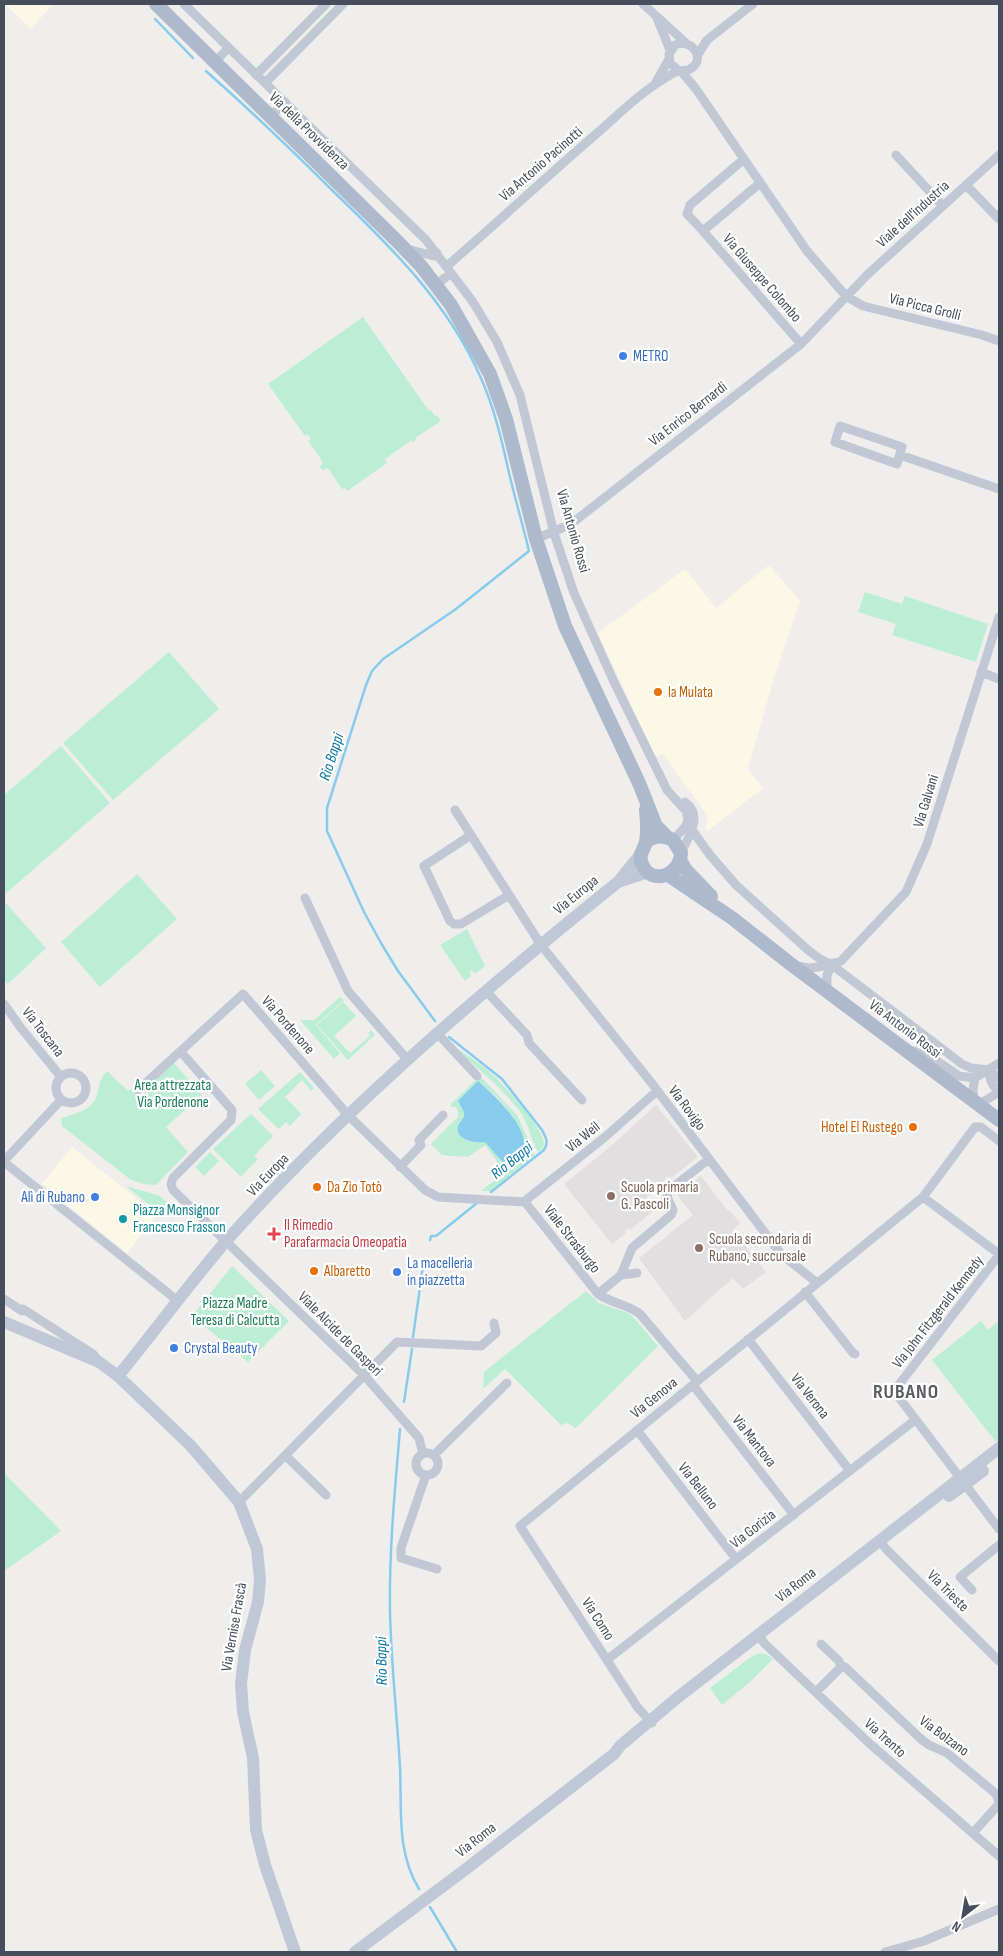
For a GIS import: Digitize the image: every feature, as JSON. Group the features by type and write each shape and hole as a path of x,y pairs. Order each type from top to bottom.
{"main road":[{"name":"Via della Provvidenza","path":"156,4 404,248 432,280"},
{"name":"Via Antonio Rossi","path":"432,280 461,320 493,380 506,419 536,539 565,626 639,782 645,802 656,826 670,839 681,856 685,869 694,880 732,918"},
{"name":"Via Antonio Rossi","path":"645,802 642,864 648,872 657,876 668,875 732,918 999,1120"},
{"path":"643,848 652,838 659,836 670,839"},
{"path":"668,875 678,866 681,856"}],"street":[{"name":"Via della Provvidenza","path":"184,4 418,232 436,255"},
{"path":"256,74 326,4"},
{"path":"265,83 343,4"},
{"path":"643,4 695,49 697,56"},
{"path":"696,89 693,66 707,40 753,4"},
{"path":"657,18 672,66 680,71 696,89 807,251 846,296"},
{"path":"669,54 675,45 707,40"},
{"path":"215,62 228,48"},
{"name":"Via Antonio Pacinotti","path":"655,84 669,54"},
{"name":"Via Antonio Pacinotti","path":"432,280 449,269 568,158 655,84 693,66"},
{"path":"270,117 285,102"},
{"path":"896,155 942,206"},
{"name":"Viale dell'industria","path":"846,296 867,274 999,155"},
{"name":"Via Giuseppe Colombo","path":"744,159 690,205 687,214 801,344"},
{"name":"Via Giuseppe Colombo","path":"703,231 760,182"},
{"path":"966,185 998,216"},
{"path":"404,248 420,254 436,255 449,269"},
{"path":"432,280 429,266 436,255"},
{"name":"Via Antonio Rossi","path":"449,269 501,349 512,374 526,417 554,533 574,593 594,639 667,790 686,811 688,819 686,826 670,839"},
{"name":"Via Picca Grolli","path":"846,296 863,306 982,335 999,341"},
{"name":"Via Enrico Bernardi","path":"536,539 554,533 575,521 801,344 846,296"},
{"path":"840,426 902,447 900,455 897,464 835,442 840,426"},
{"path":"900,455 999,489"},
{"name":"Via Galvani","path":"832,965 841,961 906,892 913,878 927,844 999,617"},
{"path":"982,672 999,679"},
{"name":"Via Antonio Rossi","path":"673,797 682,800 693,811 695,820 692,830 710,855 736,885 808,950 832,965 962,1064 971,1068 988,1070"},
{"name":"Via Rovigo","path":"456,810 541,945 657,1091 781,1254 816,1282"},
{"path":"681,856 692,830"},
{"path":"471,835 424,866 450,921 454,924 461,924 509,895"},
{"name":"Via Europa","path":"118,1376 226,1241 348,1115 407,1058 618,882 643,848"},
{"name":"Via Europa","path":"618,882 648,872"},
{"path":"305,898 348,991 407,1058"},
{"path":"792,965 810,968 832,965"},
{"path":"827,991 827,975 832,965"},
{"path":"486,992 527,1035 529,1043 582,1100"},
{"name":"Via Pordenone","path":"138,1090 243,994 348,1115"},
{"name":"Via Toscana","path":"4,1004 61,1077"},
{"path":"440,1030 476,1076"},
{"path":"902,1047 937,1061 959,1076 975,1078 999,1063"},
{"path":"181,1052 232,1110 231,1120 173,1178 171,1184 178,1196 226,1241"},
{"path":"988,1070 999,1078"},
{"path":"975,1078 973,1089 974,1101 983,1102 999,1091 994,1087 988,1070"},
{"name":"Via Toscana","path":"75,1074 81,1078 86,1086 84,1096 80,1100 71,1103 61,1100 56,1088 61,1077 75,1074"},
{"name":"Via Weil","path":"525,1202 605,1137 657,1091"},
{"path":"61,1100 4,1161 178,1301"},
{"name":"Viale Strasburgo","path":"348,1115 400,1167 431,1194 438,1197 525,1202 598,1294 631,1307 640,1314 695,1383"},
{"path":"400,1167 421,1145 419,1140 443,1115"},
{"name":"Via Genova","path":"520,1526 922,1197 975,1128 981,1127 999,1141"},
{"path":"598,1294 621,1275 632,1248 671,1215 673,1210 667,1197 668,1191 709,1159"},
{"path":"922,1197 999,1255"},
{"name":"Viale Alcide de Gasperi","path":"226,1241 363,1374 419,1438 423,1454 418,1457 416,1463 417,1468 426,1474"},
{"name":"Via John Fitzgerald Kennedy","path":"999,1255 894,1391 999,1529"},
{"path":"621,1275 636,1273"},
{"path":"805,1292 853,1353 856,1354"},
{"name":"Via Vernise Frascà","path":"4,1299 93,1354 191,1446 239,1502 257,1549 260,1580 258,1602 244,1650 241,1684 243,1712 254,1758 256,1830 265,1865 295,1952"},
{"name":"Via Vernise Frascà","path":"4,1322 100,1362"},
{"path":"239,1502 286,1456 363,1374 397,1342 481,1346 496,1333 494,1323"},
{"name":"Via Verona","path":"748,1339 850,1470"},
{"path":"434,1455 506,1383"},
{"name":"Via Mantova","path":"695,1383 794,1515"},
{"name":"Via Gorizia","path":"608,1659 915,1420"},
{"name":"Via Belluno","path":"637,1430 736,1559"},
{"name":"Via Roma","path":"355,1952 466,1869 616,1752 620,1746 963,1481 999,1448"},
{"path":"423,1454 434,1455 438,1465 432,1474 426,1474 401,1548 401,1558 437,1569"},
{"path":"286,1456 326,1495"},
{"name":"Via Roma","path":"963,1481 999,1458"},
{"name":"Via Como","path":"520,1526 638,1708 652,1723"},
{"name":"Via Trieste","path":"882,1544 999,1661"},
{"path":"972,1590 960,1577 999,1545"},
{"name":"Via Trento","path":"760,1638 869,1743 999,1856"},
{"name":"Via Bolzano","path":"821,1644 838,1661 841,1667 845,1667 922,1740 947,1753 995,1793 999,1800 998,1805 973,1833"},
{"path":"816,1692 841,1667"},
{"path":"885,1952 924,1941 999,1909"}],"shaded area":[{"path":"5,4 53,4 31,29"},
{"path":"769,565 800,601 774,678 748,769 763,788 706,832 707,815 663,754 655,757 598,633 685,569 716,608"},
{"path":"656,1105 698,1157 671,1178 665,1178 664,1183 646,1198 653,1208 652,1212 630,1230 628,1228 625,1231 626,1233 612,1244 564,1184 611,1146"},
{"path":"72,1147 157,1215 127,1253 42,1184"},
{"name":"Scuola secondaria di Rubano, succursale","path":"701,1176 728,1211 740,1223 733,1230 766,1272 743,1289 733,1278 685,1321 639,1258 693,1215 677,1195"}],"green space":[{"path":"363,317 429,411 431,410 435,416 437,415 441,421 415,438 416,440 413,442 412,440 385,459 387,463 347,491 345,488 342,489 328,468 322,470 320,467 323,462 308,441 311,439 307,434 305,436 268,384"},
{"path":"865,592 902,604 905,596 988,624 976,662 892,635 896,624 858,612"},
{"path":"169,652 219,709 113,800 63,743"},
{"path":"61,746 110,803 5,894 4,795"},
{"path":"137,874 177,919 100,987 61,942"},
{"path":"4,901 46,948 8,984 4,979"},
{"path":"467,929 485,966 475,974 472,970 469,972 471,976 465,981 440,945"},
{"path":"340,997 344,1000 316,1025 340,1053 334,1059 300,1020 314,1020"},
{"path":"343,1002 356,1016 334,1036 350,1053 370,1036 368,1033 371,1030 375,1035 348,1060 317,1025"},
{"path":"451,1045 490,1072 512,1095 530,1116 542,1136 544,1146 542,1149 538,1152 524,1118 514,1103 488,1077"},
{"name":"Area attrezzata Via Pordenone","path":"174,1063 202,1095 166,1127 188,1152 156,1185 131,1180 62,1126 61,1119 90,1106 96,1098 103,1076 107,1071 128,1091 132,1088 141,1100 153,1088 151,1084"},
{"path":"261,1070 275,1086 259,1100 245,1084"},
{"path":"300,1072 314,1088 311,1091 302,1080 285,1097 301,1114 290,1126 286,1122 279,1129 258,1109"},
{"path":"480,1076 517,1115 535,1155 490,1191 481,1191 505,1172 485,1145 468,1157 442,1155 431,1144 458,1117 456,1107 451,1107 451,1104","holes":["478,1081 498,1098 513,1116 524,1144 520,1156 506,1166 485,1141 458,1123 464,1117 464,1112"]},
{"path":"251,1114 273,1136 254,1156 258,1159 241,1177 213,1149"},
{"path":"210,1152 219,1161 204,1176 195,1167"},
{"path":"126,1186 160,1196 167,1202 159,1213"},
{"name":"Piazza Madre Teresa di Calcutta","path":"232,1266 289,1321 248,1362 192,1316"},
{"path":"954,1285 961,1290 931,1331 924,1326"},
{"path":"586,1291 599,1303 628,1313 658,1346 576,1428 567,1423 561,1425 505,1369 483,1389 484,1372"},
{"path":"981,1321 988,1330 999,1321 999,1439 996,1442 932,1360"},
{"path":"4,1473 61,1531 4,1571"},
{"path":"760,1653 766,1654 773,1659 751,1681 722,1705 710,1688 752,1656"}],"water":[{"path":"478,1081 509,1112 521,1132 524,1142 523,1151 506,1166 485,1142 466,1140 459,1133 459,1123 464,1117 464,1112 458,1101"}],"waterway":[{"path":"155,19 193,58"},
{"path":"206,71 287,146 377,234 416,277 452,324 467,349 490,401 529,551 456,609 383,659 372,671 327,808 327,831 364,912 398,971 435,1021"},
{"name":"Rio Bappi","path":"449,1037 502,1079 542,1130 546,1140 544,1150 491,1192"},
{"name":"Rio Bappi","path":"430,1240 431,1236 436,1236 477,1203"},
{"name":"Rio Bappi","path":"413,1337 423,1266"},
{"path":"404,1402 412,1349"},
{"name":"Rio Bappi","path":"400,1429 391,1542 391,1630 403,1845 412,1875 419,1889"},
{"name":"Rio Bappi","path":"430,1907 457,1952"}],"place":[{"name":"METRO","path":"623,356"},
{"name":"la Mulata","path":"658,692"},
{"name":"Hotel El Rustego","path":"913,1127"},
{"name":"Da Zio Totò","path":"317,1187"},
{"name":"Scuola primaria G. Pascoli","path":"611,1196"},
{"name":"Alì di Rubano","path":"95,1197"},
{"name":"Piazza Monsignor Francesco Frasson","path":"123,1219"},
{"name":"Il Rimedio Parafarmacia Omeopatia","path":"274,1234"},
{"name":"Scuola secondaria di Rubano, succursale","path":"699,1248"},
{"name":"Albaretto","path":"314,1271"},
{"name":"La macelleria in piazzetta","path":"397,1272"},
{"name":"Crystal Beauty","path":"174,1348"}],"district":[{"name":"RUBANO","path":"906,1392"}]}
